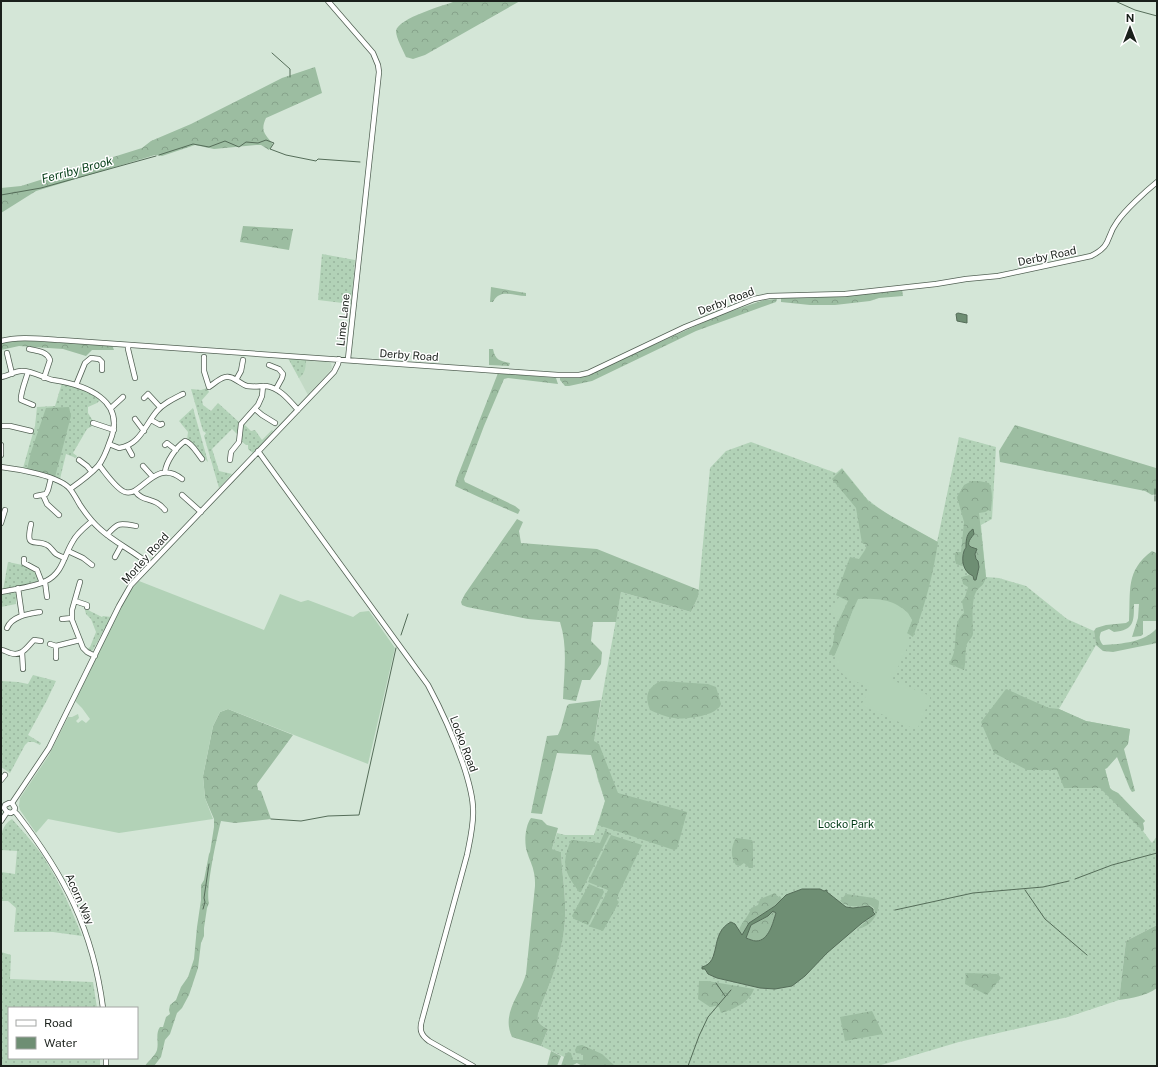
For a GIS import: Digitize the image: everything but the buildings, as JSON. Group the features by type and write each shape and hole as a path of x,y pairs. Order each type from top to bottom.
{"street":[{"name":"Lime Lane","path":"1,340 28,338 348,360 378,65 373,53 328,1"},
{"name":"Derby Road","path":"348,360 558,375 579,375 597,369 685,327 754,298 769,296 845,294 929,285 998,276 1091,256 1103,249 1114,226 1157,182"},
{"path":"128,345 135,378"},
{"path":"29,349 47,354 52,359 44,378"},
{"path":"7,353 12,374"},
{"path":"204,357 202,363 209,387 223,377 230,377 249,386 263,386 276,389 298,410"},
{"path":"76,384 85,363 91,358 99,359 102,362 102,370"},
{"name":"Morley Road","path":"12,803 49,748 127,592 150,565 334,372 339,359"},
{"path":"236,380 241,372 241,364"},
{"path":"273,365 281,370 283,374 276,389"},
{"path":"1,377 20,371 28,372 44,378 76,384 92,392 110,408 115,422 114,430 99,465 70,489"},
{"path":"28,372 21,396 22,400 33,405"},
{"path":"230,460 228,453 239,442 242,422 261,400 263,386"},
{"path":"144,398 148,394 160,408"},
{"path":"109,444 118,448 127,446 138,438 160,408 167,402 183,394"},
{"path":"110,408 123,397"},
{"path":"255,408 262,415 270,418 275,423"},
{"path":"135,419 144,431"},
{"path":"151,420 160,425 162,424"},
{"path":"93,423 114,430"},
{"path":"1,426 10,426 31,431"},
{"path":"165,472 167,464 176,450 185,441 188,441 202,459"},
{"path":"165,445 167,443 176,450"},
{"path":"1,445 1,455"},
{"path":"127,446 132,455"},
{"name":"Locko Road","path":"258,451 428,685 441,709 459,753 471,790 474,811 472,831 467,855 420,1030 424,1038 428,1041 473,1066"},
{"path":"79,460 92,472"},
{"path":"99,465 122,490 128,493 135,491 160,473 165,472 179,476 182,479"},
{"path":"143,466 153,477"},
{"path":"1,467 23,471 61,482 70,489 92,521 107,535 150,565"},
{"path":"36,496 46,494 51,478"},
{"path":"135,491 142,498 161,503 165,510"},
{"path":"42,495 47,504 59,515"},
{"path":"182,495 200,512"},
{"path":"1,523 5,510"},
{"path":"1,592 43,582 58,572 76,536 92,521"},
{"path":"31,524 28,535 32,542 45,544 56,554 65,558"},
{"path":"107,535 121,524 136,526"},
{"path":"115,557 121,546"},
{"path":"68,551 83,558 92,565"},
{"path":"24,559 24,563 34,568 39,574 47,597"},
{"path":"34,568 36,562"},
{"path":"80,582 72,610 74,628 84,650 95,656"},
{"path":"18,588 22,616"},
{"path":"75,601 86,605 87,607"},
{"path":"7,628 11,621 22,616 40,612"},
{"path":"62,619 72,618"},
{"path":"1,650 13,654 22,652 34,640 41,641"},
{"path":"50,644 56,646 80,640"},
{"path":"56,646 56,658"},
{"path":"22,652 23,668"},
{"path":"1,780 5,775"},
{"path":"12,803 15,808 14,811 11,813 7,812 3,804 12,803"},
{"name":"Acorn Way","path":"14,811 47,855 74,902 82,922 93,959 103,1007"},
{"path":"1,821 7,812"}],"shaded area":[{"path":"288,358 328,361 331,363 332,368 308,395"}],"green space":[{"path":"456,1 520,1 425,55 413,59 406,57 396,34 399,26 413,17"},
{"path":"315,67 322,93 266,118 263,129 273,144 269,150 261,145 214,149 195,145 162,156 155,155 36,191 1,213 1,188 21,186 142,148 151,141 191,124 282,78"},
{"path":"243,226 293,229 289,250 240,242"},
{"path":"322,254 355,260 351,304 318,300"},
{"path":"491,287 526,293 526,296 503,294 499,295 493,302 490,302"},
{"path":"902,290 903,296 835,305 810,305 781,302 781,298 842,296"},
{"path":"777,299 776,302 696,331 592,381 565,386 560,380 560,378 579,377 589,374 720,315 764,300"},
{"path":"13,340 112,345 114,350 92,350 86,356 63,349 19,346 1,350 1,343"},
{"path":"489,349 493,349 495,356 498,359 503,362 510,363 509,366 489,365"},
{"path":"288,358 306,359 305,370 299,378"},
{"path":"498,373 556,378 558,384 508,378 504,379 464,479 465,482 515,506 520,510 518,514 455,486"},
{"path":"62,383 87,391 100,400 88,407 88,413 93,421 92,426 87,429 73,453 77,456 76,458 66,454 60,479 23,468 35,426 37,407 55,406"},
{"path":"207,388 209,392 202,400 203,405 211,411 218,403 240,423 238,435 232,429 212,449 219,471 232,474 219,488 204,436 206,433 203,431 191,389 201,390"},
{"path":"69,407 71,416 55,477 27,469 31,452 46,408"},
{"path":"193,408 208,462 197,451 198,448 187,440 188,432 179,421"},
{"path":"244,424 251,431 255,430 262,440 272,430 273,431 253,453 248,449 248,445 241,441"},
{"path":"1015,425 1156,468 1156,494 1152,495 1145,491 1000,462 999,451"},
{"name":"Locko Park","path":"959,437 996,447 992,519 981,525 986,577 999,578 1026,586 1067,619 1094,631 1096,645 1059,709 1086,721 1130,729 1128,744 1105,769 1110,788 1118,793 1145,821 1143,823 1143,831 1152,843 1157,836 1157,925 1126,941 1119,1000 1068,1017 959,1042 878,1066 583,1066 541,1046 548,1029 538,1020 538,1014 552,978 559,954 565,917 561,852 552,849 557,833 565,835 594,835 605,801 597,777 594,741 621,592 691,612 698,597 710,468 726,451 751,442 836,473 842,468 867,499 884,512 937,542"},
{"path":"842,469 869,502 938,542 928,590 913,637 907,633 912,620 908,613 902,608 853,610 835,655 833,656 829,653 833,645 835,628 848,601 836,595 850,557 859,559 867,545 862,543 856,508 832,479"},
{"path":"972,481 989,483 992,499 991,509 979,513 986,577 983,585 977,590 974,596 973,634 966,646 964,670 949,664 954,652 958,621 964,613 962,601 968,587 963,584 962,577 969,575 977,577 978,571 975,551 969,544 969,541 973,536 971,531 966,543 964,565 962,566 956,564 955,558 956,552 961,552 964,522 957,497 964,485"},
{"path":"517,519 523,522 519,531 521,543 597,549 699,590 698,597 691,612 621,592 616,622 593,622 591,641 602,652 601,664 590,680 582,680 576,701 563,699 565,650 560,622 528,619 467,607 462,605 461,602"},
{"path":"1152,551 1156,553 1157,562 1157,621 1143,621 1143,634 1141,636 1132,637 1138,618 1139,604 1134,604 1134,616 1132,624 1129,627 1121,631 1114,632 1109,629 1101,632 1100,638 1103,645 1125,643 1140,639 1152,633 1157,628 1157,643 1113,652 1103,651 1096,645 1094,631 1096,628 1106,625 1126,623 1129,621 1130,591 1133,574 1137,566"},
{"path":"8,562 27,566 35,572 39,581 3,590"},
{"path":"139,581 264,630 280,594 301,602 308,600 353,617 360,612 369,611 395,648 368,764 228,709 220,712 213,726 203,776 205,798 213,819 119,833 48,819 36,833 20,810 20,798 49,755 68,717 78,714 79,718 76,721 78,723 82,720 86,723 90,719 75,701 128,593"},
{"path":"13,592 16,594 16,604 1,607 1,595"},
{"path":"838,598 847,602 840,617 831,613"},
{"path":"858,599 882,600 896,604 907,613 912,620 907,633 909,644 892,680 930,696 917,730 861,705 864,700 862,699 865,698 869,687 847,678 835,666 835,655"},
{"path":"85,610 102,617 111,617 93,650 91,651 87,649 90,647 96,632 91,619 86,614"},
{"path":"33,675 56,681 28,735 41,743 40,745 34,742 28,742 10,773 1,767 1,681 28,684"},
{"path":"661,681 708,684 716,687 721,704 719,708 709,714 697,717 678,718 661,715 650,710 647,696 650,689"},
{"path":"1006,689 1049,708 1059,709 1086,721 1130,729 1128,744 1124,749 1135,791 1132,792 1130,789 1117,757 1105,769 1110,788 1118,793 1145,821 1143,823 1143,831 1100,788 1064,788 1057,770 1027,770 994,753 981,722"},
{"path":"601,700 594,741 599,744 618,793 687,812 677,849 674,850 598,825 605,801 591,755 557,753 542,814 531,813 547,736 558,735 567,706 569,704"},
{"path":"228,709 293,735 257,784 258,790 261,791 271,819 235,823 221,821 214,850 208,897 209,903 207,908 204,936 201,943 198,968 189,995 182,1008 177,1013 170,1034 165,1040 161,1057 154,1066 145,1066 157,1050 157,1035 160,1027 163,1027 166,1017 170,1014 170,1005 176,1000 181,987 188,977 194,959 201,900 201,885 204,880 214,827 214,819 205,798 203,776 213,726 220,712"},
{"path":"531,818 542,820 547,825 558,828 552,849 561,852 565,901 562,942 552,979 538,1014 538,1020 540,1023 548,1029 541,1046 512,1037 509,1028 510,1012 526,974 535,886 535,878 526,844 526,830"},
{"path":"12,819 35,846 52,871 66,898 82,936 53,932 14,932 16,908 8,901 1,901 1,872 15,874 17,851 1,850 1,836 3,829"},
{"path":"605,831 610,833 581,892 579,892 567,873 565,862 571,840 600,843"},
{"path":"611,835 642,845 618,895 617,900 619,902 603,931 591,927 590,925 608,890 588,882"},
{"path":"736,838 752,840 753,868 749,868 744,863 740,866 736,865 734,862 732,852 733,844"},
{"path":"589,884 603,890 604,892 588,925 574,919 572,916"},
{"path":"775,893 782,899 775,906 749,923 742,935 739,930 741,924 749,914 751,908 758,905 760,899"},
{"path":"846,894 874,898 879,901 876,915 866,926 857,929 875,914 874,908 870,905 854,906 844,904 840,901"},
{"path":"773,911 776,913 770,930 764,938 756,941 746,938 751,925 768,916"},
{"path":"1157,925 1157,988 1144,995 1119,1000 1126,941"},
{"path":"1,952 11,955 10,979 93,982 97,1007 8,1007 8,1059 100,1059 100,1066 1,1066"},
{"path":"966,973 998,974 1001,978 987,995 965,984"},
{"path":"699,981 708,981 754,989 752,994 745,1002 731,1010 721,1013 719,1007 710,1007 698,999"},
{"path":"872,1011 883,1034 845,1041 840,1017"},
{"path":"582,1045 602,1054 615,1066 583,1066 577,1063 571,1066 561,1066 564,1057 568,1052 571,1053 573,1060 583,1060 583,1054 576,1053 575,1050 577,1046"},
{"path":"551,1051 561,1056 557,1066 547,1066"}],"water":[{"path":"956,314 967,315 967,323 957,321"},
{"path":"973,529 974,534 970,540 969,546 977,549 975,554 979,567 976,580 974,580 973,576 967,572 963,562 963,554 966,548 967,536"},
{"path":"802,889 827,890 827,892 846,907 853,908 869,906 873,909 875,914 862,923 827,953 805,976 792,986 775,989 760,988 717,978 708,974 705,969 702,969 702,967 708,964 712,959 717,940 724,927 731,922 735,924 742,935 749,923 775,906 786,895","holes":["773,911 776,913 772,926 764,938 756,941 746,938 751,925 768,916"]}],"waterway":[{"path":"1115,1 1135,10 1157,16"},
{"path":"272,53 290,69 290,77"},
{"name":"Ferriby Brook","path":"159,155 193,144 209,147 225,141 239,147 246,142 258,143 266,140 274,143 270,149 286,155 316,161 318,159 360,162"},
{"name":"Ferriby Brook","path":"1,195 41,188 156,156"},
{"path":"1155,489 1155,495"},
{"path":"1155,496 1155,501"},
{"path":"401,635 408,614"},
{"path":"271,819 301,821 328,816 359,815 396,648"},
{"path":"1075,879 1112,865 1157,853"},
{"path":"203,909 209,864"},
{"path":"895,910 973,893 1043,887 1069,881"},
{"path":"1025,890 1045,919 1087,955"},
{"path":"716,983 725,996"},
{"path":"688,1066 708,1017 731,990"}]}
